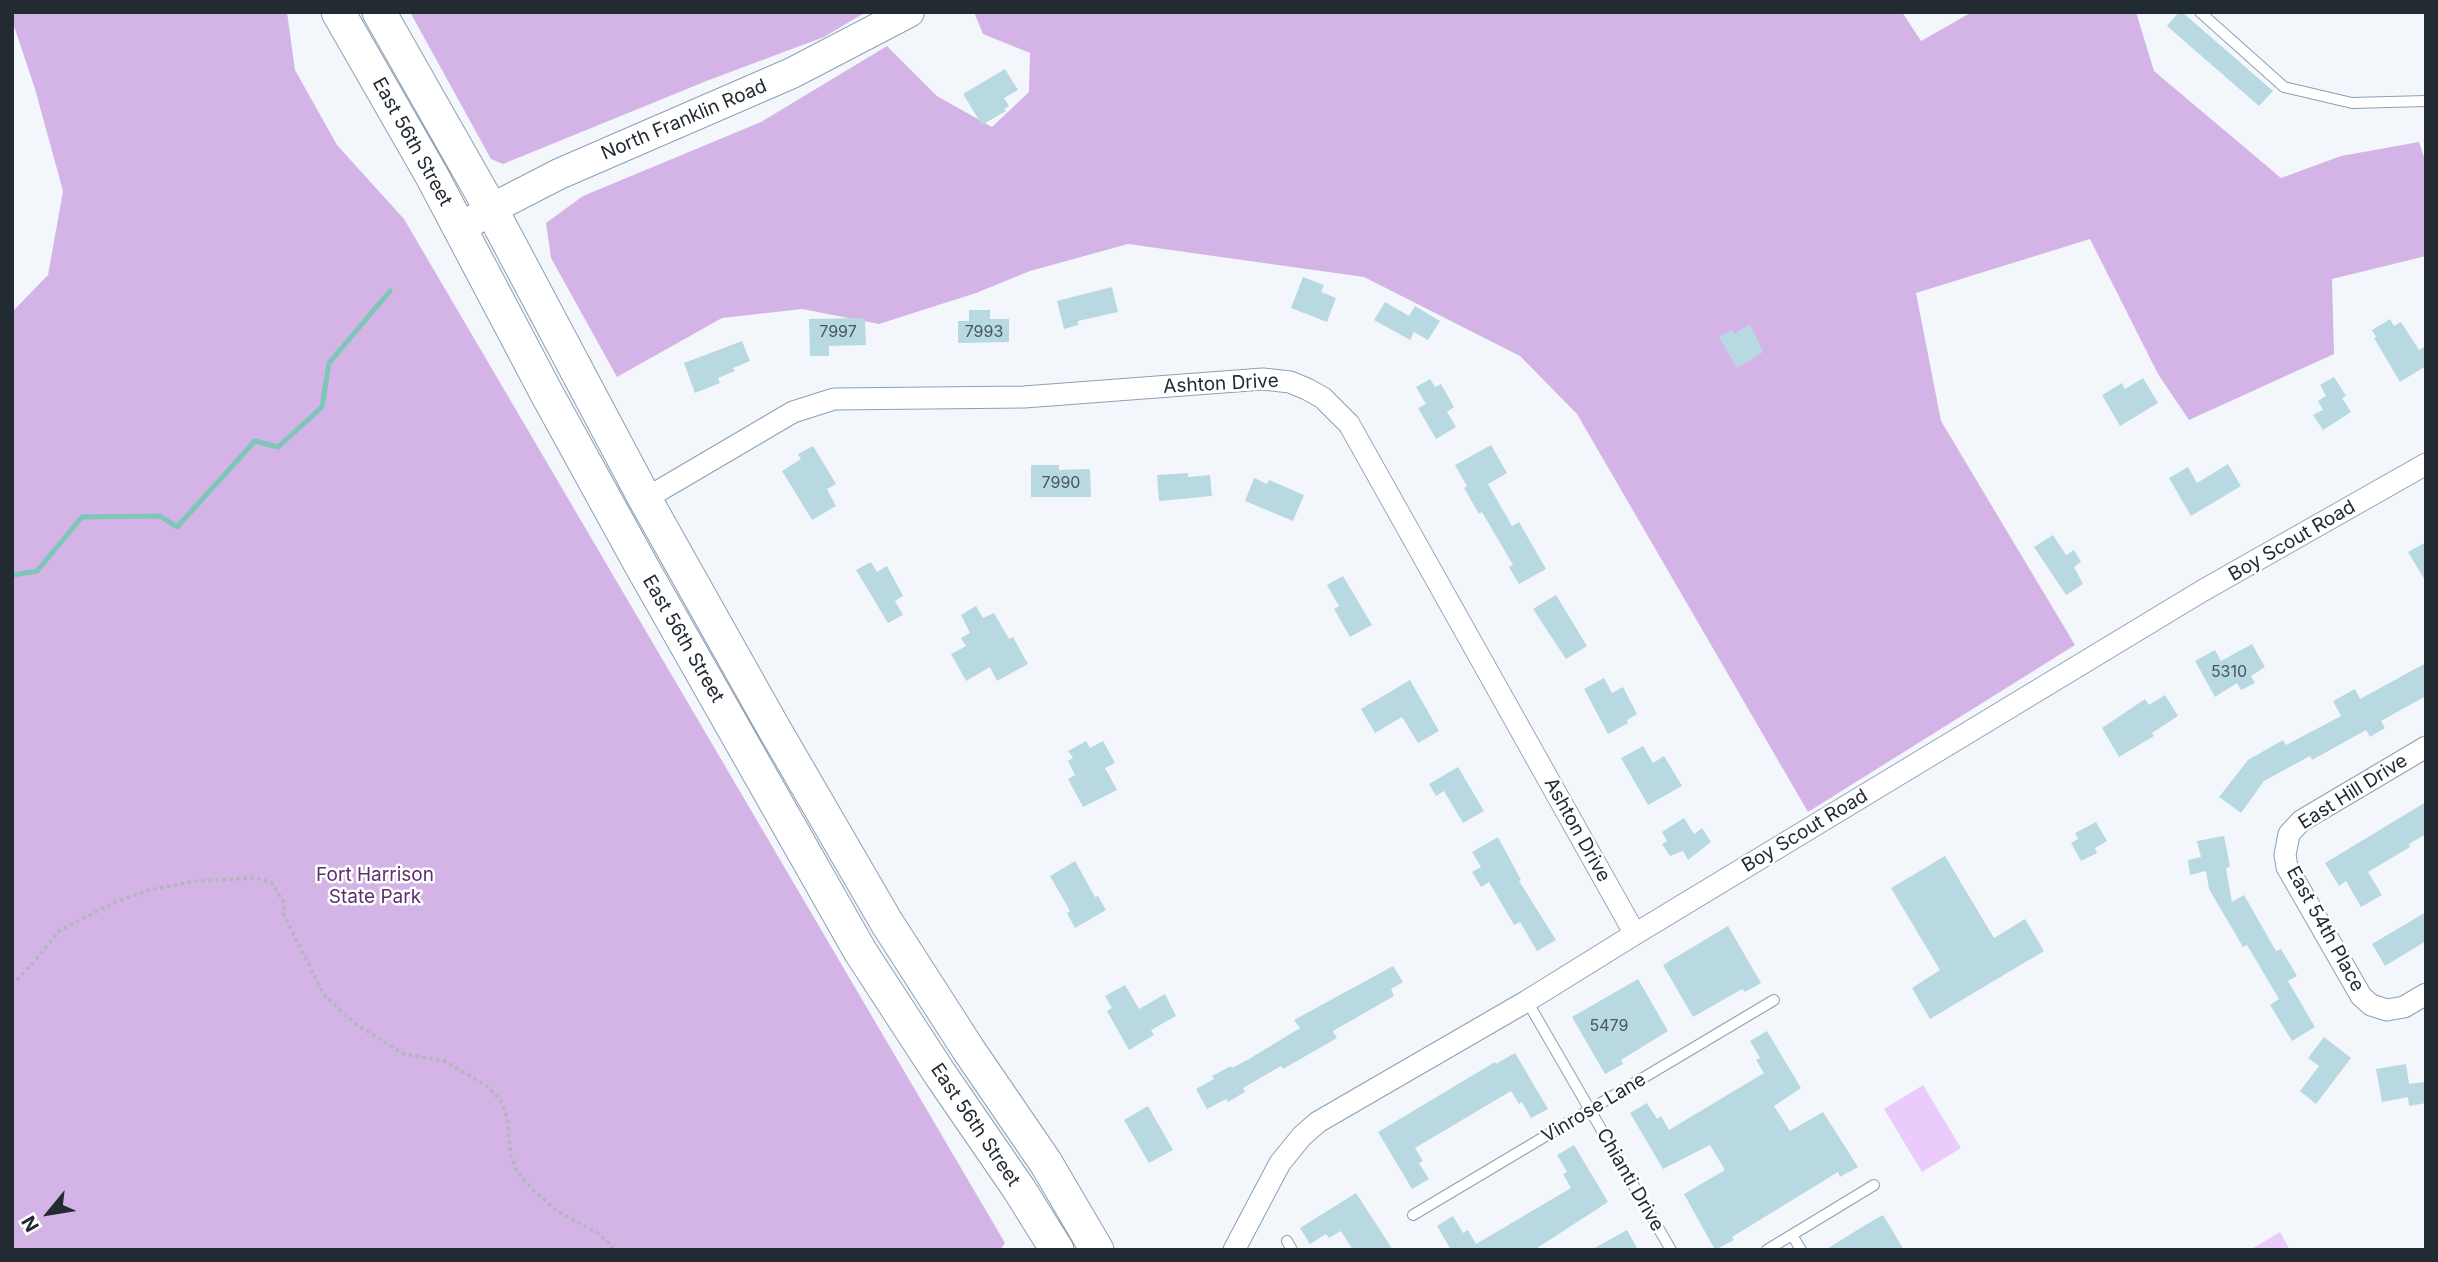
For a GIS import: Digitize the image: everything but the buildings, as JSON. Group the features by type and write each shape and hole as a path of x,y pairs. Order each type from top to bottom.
{"main road":[{"name":"East 56th Street","path":"338,12 432,176 589,471 860,951 1057,1250"},
{"name":"East 56th Street","path":"379,12 491,209 645,499 772,726 887,923 1046,1163 1097,1250"},
{"name":"North Franklin Road","path":"460,229 491,209 559,174 792,73 909,12"}],"street":[{"name":"Ashton Drive","path":"645,499 793,412 819,402 841,398 1036,396 1263,379 1290,382 1307,389 1323,398 1349,424 1635,934"},
{"name":"Boy Scout Road","path":"1234,1250 1280,1163 1311,1127 1527,1001 2194,596 2426,464"},
{"name":"East Hill Drive","path":"2286,842 2289,834 2301,821 2426,747"},
{"name":"East 54th Place","path":"2286,842 2287,867 2361,996 2371,1004 2387,1010 2400,1008 2426,994"}],"lane":[{"path":"2200,12 2284,86 2352,103 2426,101"},
{"name":"Vinrose Lane","path":"1413,1215 1774,1000"},
{"name":"Chianti Drive","path":"1527,1001 1671,1250"},
{"path":"1767,1250 1874,1185"},
{"path":"1792,1235 1801,1250"}],"path":[{"path":"12,985 59,931 111,904 149,890 196,881 242,878 271,882 284,902 283,913 324,995 357,1025 404,1054 445,1061 488,1087 500,1100 507,1117 511,1156 517,1172 556,1210 599,1234 612,1246 612,1250"}],"shaded area":[{"path":"1923,1085 1961,1148 1922,1172 1884,1109"},
{"path":"2280,1232 2290,1250 2250,1250"}],"green space":[{"name":"Fort Harrison State Park","path":"12,12 287,12 295,70 337,145 404,219 1005,1243 1000,1250 12,1250 12,312 48,275 63,191 35,89 12,20"},
{"path":"410,12 866,12 824,37 709,80 503,164 491,159"},
{"path":"974,12 1902,12 1921,41 1972,12 2136,12 2154,71 2281,178 2341,156 2419,142 2426,163 2426,256 2332,279 2334,354 2189,420 2158,374 2090,239 1916,293 1941,421 2075,645 1808,812 1577,414 1520,356 1364,277 1128,244 1030,271 976,293 879,324 802,309 722,318 617,377 551,258 546,223 583,196 761,122 887,46 937,96 992,127 1029,92 1030,53 983,34"}],"waterway":[{"path":"12,575 37,571 82,517 160,516 177,527 255,441 278,447 322,407 329,363 390,291"}]}
